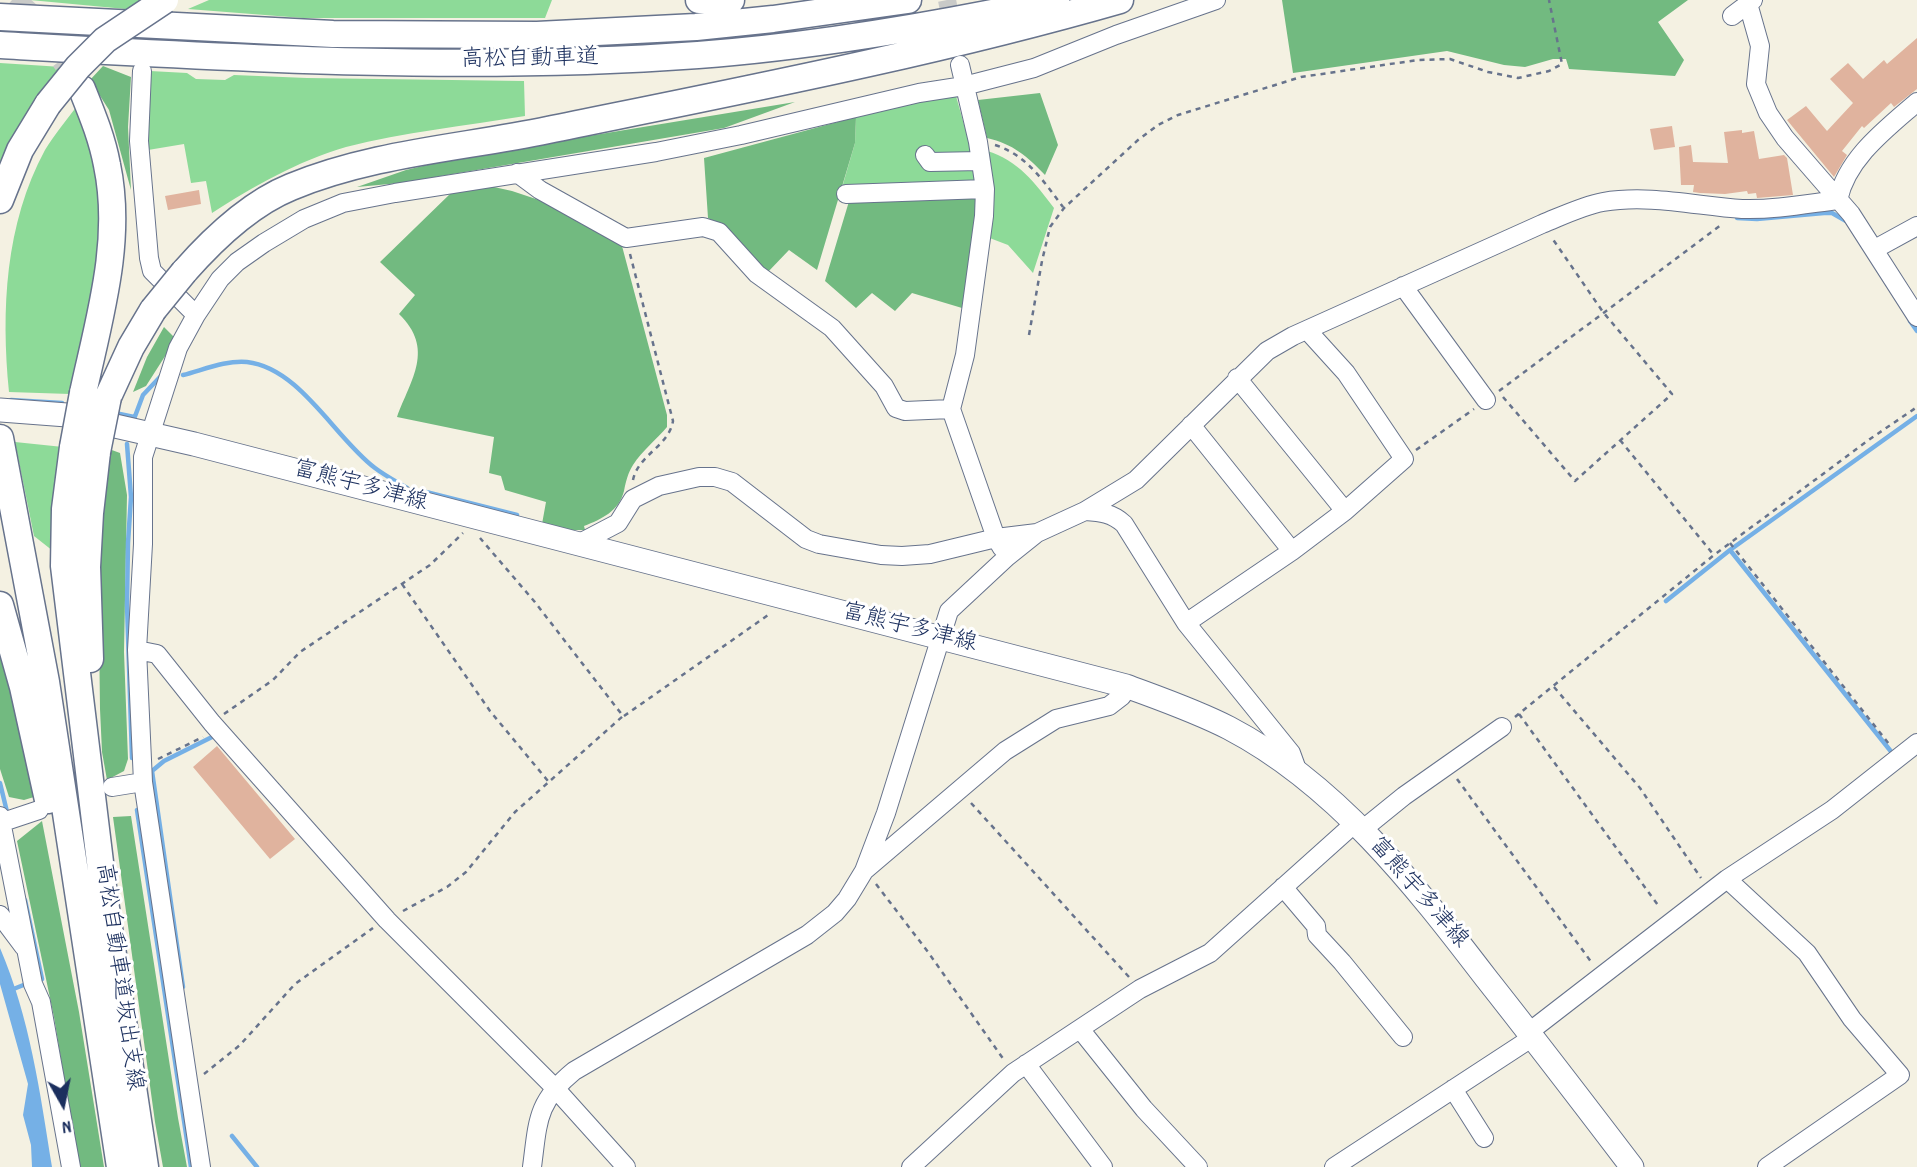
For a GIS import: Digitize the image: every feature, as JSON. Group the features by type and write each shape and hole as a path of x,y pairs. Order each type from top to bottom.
{"highway":[{"path":"0,200 20,150 48,104 78,67 105,40 165,0"},
{"path":"699,0 730,0"},
{"name":"高松自動車道","path":"0,17 319,34 537,35 696,27 908,0"},
{"name":"高松自動車道","path":"0,45 238,58 420,63 617,59 791,46 979,16 1056,0"},
{"path":"96,395 131,348 153,310 203,250 287,188 327,173 388,157 523,136 747,89 965,41 1120,0"},
{"path":"82,89 97,125 108,167 112,219 96,395"},
{"name":"高松自動車道坂出支線","path":"96,395 85,449 90,513 87,566 102,787 104,895 145,1167"},
{"path":"0,439 46,682 95,1010"},
{"path":"0,605 23,687 95,1010"},
{"name":"高松自動車道坂出支線","path":"95,1010 120,1167"}],"main road":[{"name":"富熊宇多津線","path":"0,410 67,415 149,434 469,521 576,545 941,638 1126,686 1189,709 1230,728 1299,775 1358,826 1446,926 1632,1167"}],"street":[{"path":"201,1167 143,782 137,650 143,544 143,457 178,348 220,279 237,262 304,219 343,203 656,152 919,93 964,86 1034,68 1116,35 1216,0"},
{"path":"1731,16 1749,1 1760,46 1756,84 1768,113 1784,138 1860,225 1917,317"},
{"path":"960,65 978,142 985,190 984,216 965,355 951,409 996,538 1007,557"},
{"path":"142,71 139,153 149,258 152,271 196,315"},
{"path":"1838,200 1842,183 1872,141 1917,102"},
{"path":"925,155 930,162 980,161"},
{"path":"517,173 540,190 626,237 703,227 719,232 757,274 832,328 884,386 896,408 905,411 951,409"},
{"path":"846,194 985,190"},
{"path":"532,1167 543,1106 554,1087 573,1071 807,935 835,913 847,899 864,871 886,813 949,611 1037,533 1085,511 1136,480 1267,351 1403,285 1542,223 1592,205 1629,200 1743,209 1777,208 1838,200"},
{"path":"1843,234 1860,225"},
{"path":"1875,249 1917,226"},
{"path":"1403,285 1492,396"},
{"path":"1186,623 1292,551 1345,511 1404,459 1346,373 1307,330"},
{"path":"1237,378 1345,511"},
{"path":"1191,425 1292,551"},
{"path":"576,545 618,523 633,499 659,486 683,479 715,477 732,482 806,539 881,555 930,554 996,538 1037,533"},
{"path":"1085,511 1115,516 1124,524 1186,623 1291,753 1299,775"},
{"path":"137,650 157,654 383,923 554,1087 626,1167"},
{"path":"864,871 1005,751 1029,734 1067,715 1109,706 1122,696 1126,686"},
{"path":"911,1167 1019,1068 1140,989 1210,953 1283,887 1358,826 1502,727"},
{"path":"1334,1167 1531,1034 1601,975 1710,891 1832,810 1917,743"},
{"path":"102,787 143,782"},
{"path":"39,810 4,820 26,950 33,984 44,1015 71,1167"},
{"path":"1727,879 1807,953 1852,1018 1900,1074 1767,1167"},
{"path":"1283,887 1316,926 1317,935 1403,1037"},
{"path":"0,915 26,950"},
{"path":"1080,1029 1144,1109 1198,1167"},
{"path":"1019,1068 1103,1167"},
{"path":"1453,1089 1484,1138"}],"path":[{"path":"1029,335 1050,228 1064,208 1158,125 1178,116 1301,77 1418,60 1450,59 1488,72 1518,78 1549,71 1562,64 1549,0"},
{"path":"978,142 998,146 1035,169 1064,208"},
{"path":"1404,459 1743,209"},
{"path":"1492,396 1575,481 1672,394 1603,312 1542,223"},
{"path":"626,237 673,421 668,435 634,473 631,486 633,499"},
{"path":"1502,727 1714,555 1732,546 1870,439 1917,407"},
{"path":"1620,440 1714,555"},
{"path":"142,757 158,759 215,726 273,680 300,652 443,554 462,535 469,521 623,716"},
{"path":"1732,546 1900,757"},
{"path":"402,584 490,711 548,782"},
{"path":"189,1094 201,1075 240,1045 295,985 383,923 447,887 466,873 515,812 623,716 780,607 785,598"},
{"path":"1554,687 1640,788 1710,891"},
{"path":"1519,714 1670,922"},
{"path":"1447,765 1601,975"},
{"path":"959,791 1140,989"},
{"path":"864,871 1019,1068"}],"green space":[{"path":"30,0 140,0 144,1 136,10"},
{"path":"209,0 552,0 545,18 303,18 188,9"},
{"path":"1282,0 1688,0 1658,22 1684,60 1675,76 1569,69 1566,59 1553,59 1525,67 1504,65 1447,51 1293,73"},
{"path":"0,63 62,67 0,171"},
{"path":"103,66 131,77 128,127 131,190 109,110 90,80"},
{"path":"150,71 187,73 196,79 225,80 234,75 524,81 525,116 412,133 346,147 277,175 212,213 206,181 191,183 184,144 148,150"},
{"path":"1040,93 1058,145 1045,175 1019,152 987,138 978,100"},
{"path":"956,96 974,160 976,185 841,191 855,143 856,117"},
{"path":"795,102 724,128 400,183 357,187 406,170 461,157"},
{"path":"77,106 90,133 102,220 98,273 70,394 9,392 6,299 21,207 45,150"},
{"path":"856,117 855,143 817,270 789,250 767,273 724,227 708,218 704,158"},
{"path":"987,151 1017,166 1054,208 1033,273 1008,245 987,237"},
{"path":"485,185 560,207 622,246 667,415 667,427 633,465 618,504 603,517 584,526 585,530 542,524 546,502 505,490 501,476 489,473 494,437 397,417 413,377 418,352 410,327 399,314 415,295 380,262 451,193"},
{"path":"978,193 962,308 912,293 895,311 872,293 856,308 825,281 850,198"},
{"path":"164,327 176,339 146,386 133,392 147,357"},
{"path":"15,442 63,447 53,551 34,536"},
{"path":"109,449 120,453 127,495 124,652 128,759 124,771 107,780 102,752 100,709 98,548"},
{"path":"0,647 16,708 34,797 24,800 9,797 0,769"},
{"path":"131,816 187,1167 163,1167 155,1122 113,817"},
{"path":"42,821 79,1012 104,1167 79,1167 54,1017 17,841"}],"water":[{"path":"0,948 26,1028 52,1167 32,1167 31,1145 23,1115 28,1084 0,984"}],"building":[{"path":"1917,38 1917,89 1894,107 1891,103 1864,128 1862,126 1842,151 1847,155 1834,177 1787,120 1806,106 1827,131 1853,103 1830,79 1848,63 1863,79 1884,60 1887,64"},
{"path":"1672,126 1675,147 1654,150 1650,129"},
{"path":"1742,130 1742,133 1754,131 1759,159 1784,155 1787,158 1793,195 1757,198 1756,193 1748,194 1747,191 1700,193 1693,192 1694,185 1681,185 1679,147 1691,145 1693,162 1728,163 1724,132"},
{"path":"199,190 201,204 168,210 165,196"},
{"path":"217,746 295,839 270,859 193,767"}],"waterway":[{"path":"1737,218 1832,213 1846,221"},
{"path":"1910,321 1917,331"},
{"path":"183,375 231,362 247,362 266,367 300,390 375,468 407,488"},
{"path":"134,419 143,395 160,377"},
{"path":"11,400 62,403"},
{"path":"115,413 134,417"},
{"path":"1666,601 1730,550 1917,416"},
{"path":"127,444 131,497 127,605 132,758"},
{"path":"422,491 517,515"},
{"path":"1730,550 1893,754"},
{"path":"183,987 152,771 164,761 214,736"},
{"path":"0,783 8,816"},
{"path":"137,810 191,1167"},
{"path":"25,900 42,979 39,980"},
{"path":"11,990 26,984"},
{"path":"232,1136 257,1167"}],"tunnel":[{"path":"12,0 33,19 66,62"},
{"path":"947,0 953,31"}]}
